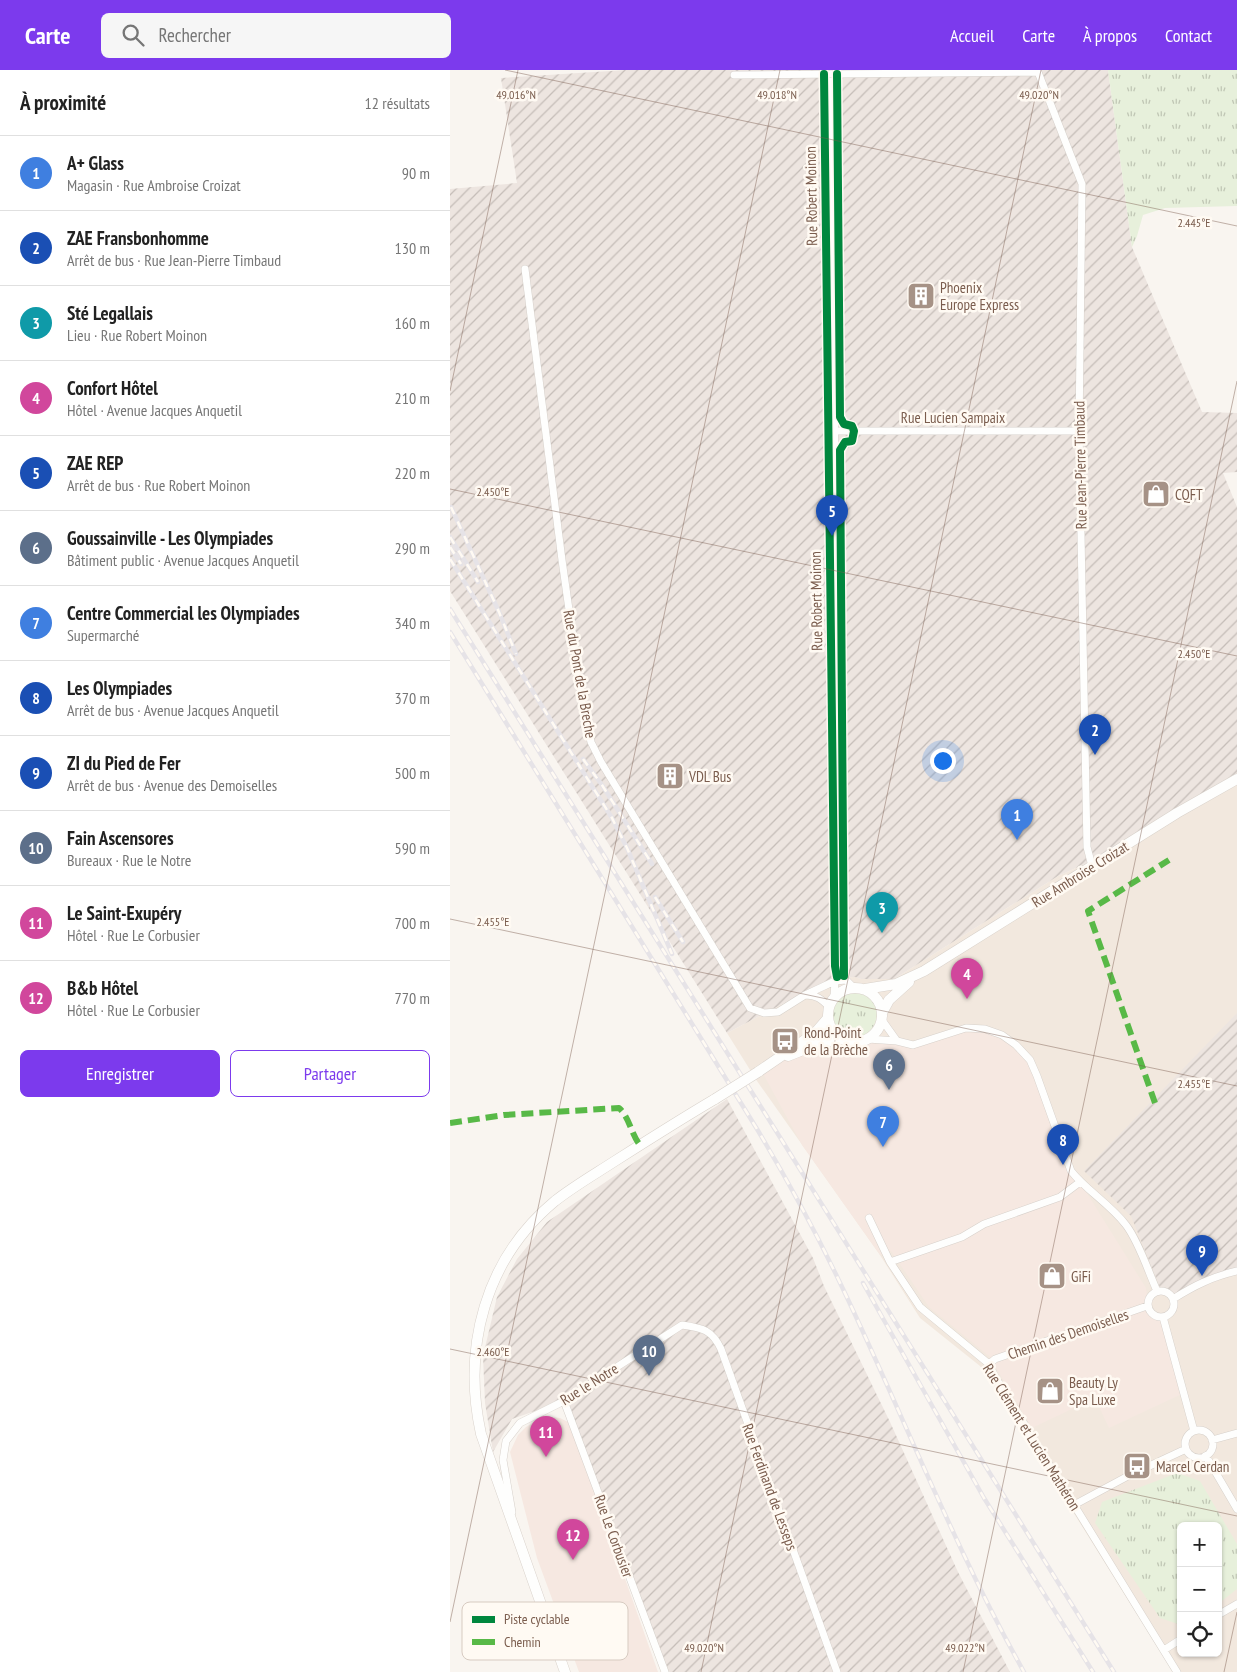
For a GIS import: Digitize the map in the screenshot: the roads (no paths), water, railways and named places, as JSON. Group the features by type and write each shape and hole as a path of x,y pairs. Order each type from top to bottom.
{"main road":[{"name":"Rue Ambroise Croizat","path":"924,971 1092,866 1237,779"},
{"path":"865,989 896,984 924,971"},
{"path":"771,1064 807,1048 842,1039 855,1042 868,1039 876,1033 882,1016 894,996 924,971"},
{"path":"842,1039 832,1030 828,1018 831,1002 840,991 850,984 865,989 875,996 882,1016"},
{"path":"540,1602 481,1434 474,1394 477,1336 484,1308 495,1279 521,1237 554,1202 581,1182 771,1064 815,1033 828,1018"},
{"path":"561,1660 565,1672"}],"street":[{"name":"Rue Jean-Pierre Timbaud","path":"831,74 1038,72 1082,184 1079,431 1087,847 1092,866"},
{"path":"734,75 831,74"},
{"name":"Rue Robert Moinon","path":"831,74 840,967 831,1002"},
{"name":"Rue du Pont de la Breche","path":"525,269 562,560 584,716 591,742 601,762 750,1008 764,1013 778,1012 805,995 836,981 850,984"},
{"name":"Rue Lucien Sampaix","path":"834,431 1079,431"},
{"name":"Rue Robert Moinon","path":"840,967 850,984"},
{"path":"805,995 812,995 831,1002"},
{"path":"882,1016 897,1041"},
{"path":"868,1039 897,1041 913,1045 966,1028 985,1029 1002,1035 1016,1045 1030,1060 1071,1171 1080,1182 1127,1226 1157,1291"},
{"path":"890,1262 962,1237 984,1224 1060,1197 1080,1182"},
{"name":"Rue Clément et Lucien Mathéron","path":"869,1218 890,1262 920,1307 989,1364 1178,1672"},
{"path":"1173,1299 1193,1286 1214,1276 1237,1271"},
{"path":"1157,1291 1166,1291 1173,1299 1174,1303 1171,1312 1163,1316 1159,1317 1151,1313 1147,1306 1150,1297 1157,1291"},
{"name":"Chemin des Demoiselles","path":"989,1364 995,1359 1147,1306"},
{"path":"1163,1316 1194,1431"},
{"name":"Rue le Notre","path":"517,1538 503,1460 506,1441 520,1423 564,1401 682,1325"},
{"name":"Rue Ferdinand de Lesseps","path":"682,1325 698,1327 715,1336 721,1349 836,1672"},
{"name":"Rue Le Corbusier","path":"564,1401 665,1672"},
{"path":"1199,1430 1207,1433 1212,1440 1212,1450 1201,1458 1192,1456 1186,1449 1187,1437 1194,1431 1199,1430"},
{"path":"1212,1440 1237,1433"},
{"path":"1074,1505 1128,1476 1186,1449"},
{"path":"1205,1456 1210,1460 1237,1509"},
{"path":"1222,1613 1237,1604"},
{"path":"1164,1650 1177,1642"}],"railway":[{"path":"451,507 516,654"},
{"path":"450,537 478,582"},
{"path":"450,547 461,564"},
{"path":"450,559 612,818 627,848 672,954"},
{"path":"450,609 1114,1672"},
{"path":"450,632 757,1129 791,1188 843,1289 952,1531 1024,1672"},
{"path":"583,759 602,785 652,864"},
{"path":"655,897 683,942"},
{"path":"863,1283 984,1498 1093,1672"}],"place":[{"name":"Phoenix Europe Express","path":"921,296"},
{"name":"CQFT","path":"1156,494"},
{"name":"ZAE REP","path":"832,536"},
{"name":"ZAE Fransbonhomme","path":"1095,755"},
{"name":"VDL Bus","path":"670,776"},
{"name":"A+ Glass","path":"1017,840"},
{"name":"Sté Legallais","path":"882,933"},
{"name":"Confort Hôtel","path":"967,999"},
{"name":"Rond-Point de la Brèche","path":"785,1041"},
{"name":"Goussainville - Les Olympiades","path":"889,1090"},
{"name":"Centre Commercial les Olympiades","path":"883,1147"},
{"name":"Les Olympiades","path":"1063,1165"},
{"name":"GiFi","path":"1052,1276"},
{"name":"ZI du Pied de Fer","path":"1202,1276"},
{"name":"Fain Ascensores","path":"649,1376"},
{"name":"Beauty Ly Spa Luxe","path":"1050,1391"},
{"name":"Le Saint-Exupéry","path":"546,1457"},
{"name":"Marcel Cerdan","path":"1137,1466"},
{"name":"B&b Hôtel","path":"573,1560"}]}
